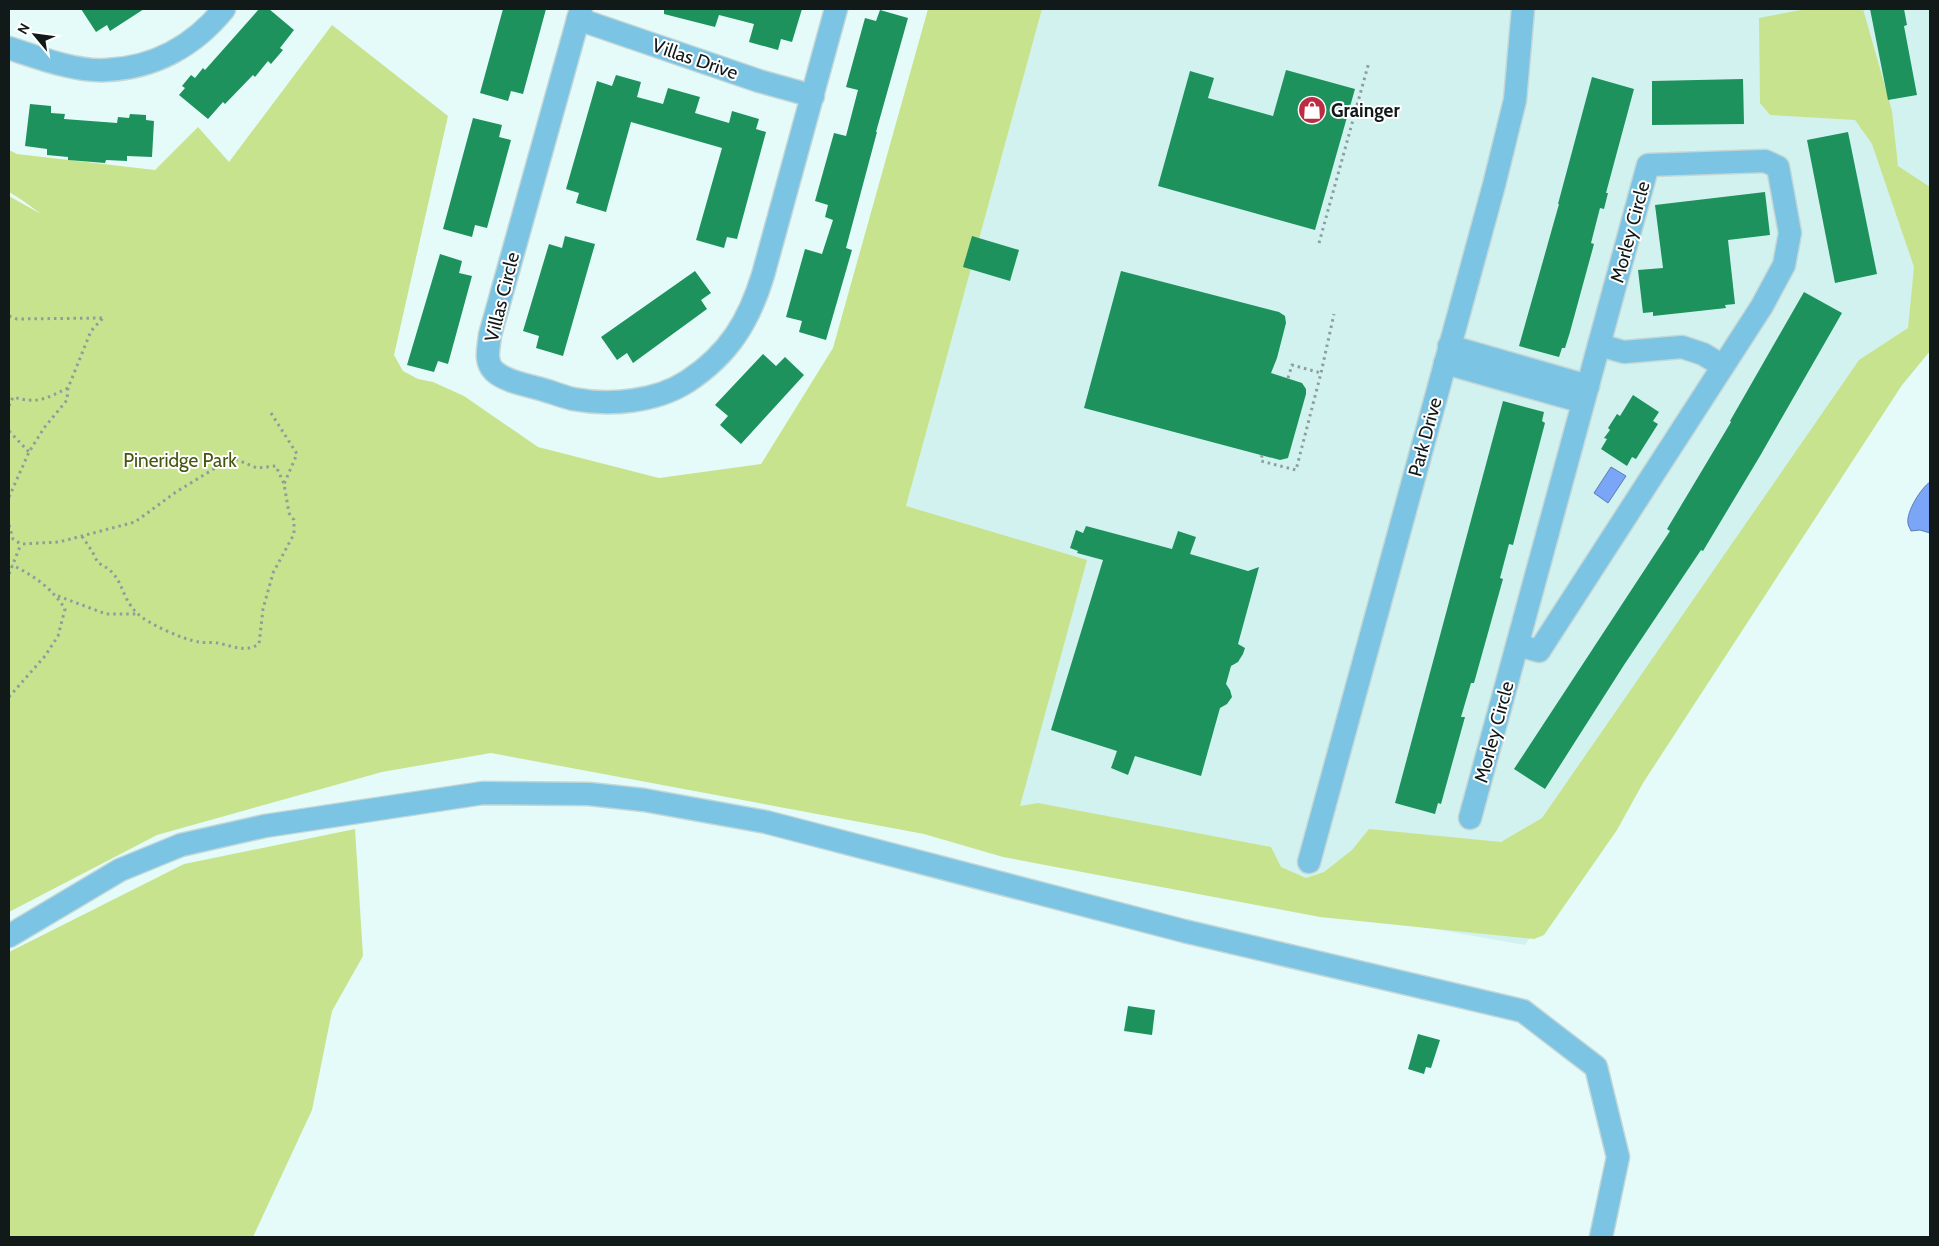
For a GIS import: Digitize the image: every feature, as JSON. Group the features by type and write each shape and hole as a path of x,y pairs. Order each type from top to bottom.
{"street":[{"path":"9,48 41,59 77,67 104,70 137,66 165,56 192,41 210,26 224,9"},
{"name":"Villas Circle","path":"580,14 490,335 487,358 494,370 509,380 573,399 627,401 659,394 687,382 708,366 729,346 755,303 836,9"},
{"name":"Park Drive","path":"1308,862 1494,185 1515,100 1523,9"},
{"name":"Villas Drive","path":"580,14 759,81 813,96"},
{"name":"Morley Circle","path":"1470,818 1517,645 1586,394 1648,165 1765,160 1778,168 1790,233 1784,265 1762,306 1539,651 1517,645"},
{"path":"1599,345 1624,352 1682,347 1703,354 1723,366"},
{"path":"1447,354 1586,394"},
{"path":"9,936 120,870 181,845 265,826 482,793 589,794 644,800 766,822 1184,932 1523,1011 1596,1067 1618,1157 1601,1237"}],"path":[{"path":"1319,244 1368,62"},
{"path":"1262,455 1261,461 1296,470 1334,314"},
{"path":"9,316 17,319 103,318 91,331 68,388 67,400 44,428 29,452 9,497"},
{"path":"1288,378 1292,365 1321,372"},
{"path":"9,406 13,397 31,402 48,398 68,388"},
{"path":"271,413 297,454 284,484"},
{"path":"9,431 29,452"},
{"path":"9,526 13,539 21,544 59,542 81,536 135,522 176,492 225,462 235,459 257,468 276,466 284,484 289,513 294,520 294,534 273,574 263,609 259,644 252,648 236,648 218,643 198,642 152,624 137,614 128,602 118,579 110,569 98,563 81,536"},
{"path":"9,574 21,544"},
{"path":"9,697 45,656 58,636 65,609 57,596 49,588 12,565"},
{"path":"57,596 106,614 137,614"}],"shaded area":[{"path":"1042,9 1930,9 1930,351 1902,385 1525,945 1009,854 906,506"}],"green space":[{"name":"Pineridge Park","path":"928,9 1042,9 906,506 1087,560 1020,806 1038,803 1271,847 1281,867 1306,878 1324,872 1352,850 1369,829 1501,842 1542,818 1859,360 1908,328 1914,267 1872,144 1855,120 1770,115 1760,103 1759,18 1806,9 1863,9 1892,111 1898,166 1930,187 1930,351 1902,385 1643,783 1617,830 1544,935 1534,939 1320,917 1003,857 924,834 491,753 382,772 157,835 9,912 9,196 41,214 9,192 9,150 17,154 155,170 198,127 229,162 332,25 448,116 394,355 403,371 418,379 433,382 464,396 538,447 659,478 761,464 833,348"},
{"path":"355,829 363,956 332,1011 312,1110 253,1237 9,1237 9,952 184,864"}],"water":[{"path":"1611,467 1626,476 1608,503 1594,493"},
{"path":"1930,482 1930,533 1920,530 1911,531 1908,524 1909,513 1919,495"}],"building":[{"path":"81,9 144,9 110,31 107,25 96,32"},
{"path":"259,9 269,9 294,30 280,48 283,50 271,64 268,61 255,77 253,75 225,104 223,102 208,119 179,95 185,88 182,86 191,75 195,78 203,68 205,70"},
{"path":"503,9 546,9 523,94 511,91 508,101 480,93"},
{"path":"664,9 802,9 792,42 781,39 778,50 749,42 754,24 719,15 715,27 664,14"},
{"path":"1870,9 1904,9 1907,25 1904,26 1917,95 1888,100"},
{"path":"880,10 908,18 846,248 852,250 826,340 799,332 802,321 786,317 805,249 822,254 833,220 825,217 828,205 815,201 834,133 846,136 858,90 846,87 865,18 876,21"},
{"path":"1286,70 1355,89 1315,230 1158,186 1190,71 1214,78 1208,98 1273,116"},
{"path":"616,75 641,82 637,97 663,104 668,88 700,97 695,113 729,123 732,111 759,119 756,129 766,132 737,239 727,237 724,248 696,240 722,148 631,122 606,212 576,203 579,193 566,189 597,81 612,86"},
{"path":"1592,77 1634,89 1606,193 1608,193 1604,209 1600,208 1591,243 1594,244 1570,332 1565,348 1562,348 1559,357 1519,346"},
{"path":"1743,79 1744,124 1652,125 1652,81"},
{"path":"30,104 51,106 51,113 65,114 64,119 117,123 118,117 129,118 130,114 146,115 146,120 154,121 152,157 127,156 127,161 106,160 105,163 68,160 68,157 47,155 47,149 25,146"},
{"path":"473,118 502,125 499,137 511,140 487,228 475,225 472,237 443,229"},
{"path":"1848,132 1877,274 1835,283 1807,140"},
{"path":"1765,192 1770,235 1728,240 1735,304 1725,305 1726,308 1653,316 1653,312 1643,313 1638,270 1663,268 1655,205"},
{"path":"565,236 595,244 563,356 536,348 539,336 523,331 549,244 562,248"},
{"path":"972,236 1019,250 1010,281 963,267"},
{"path":"440,254 462,261 459,273 472,276 448,364 438,361 434,372 407,365"},
{"path":"695,271 711,293 701,300 707,309 633,363 627,353 617,360 601,337"},
{"path":"1121,271 1279,312 1285,316 1286,323 1271,373 1302,383 1306,389 1288,458 1280,460 1084,408"},
{"path":"1804,292 1842,313 1703,551 1701,550 1624,665 1545,789 1514,769 1670,531 1667,529 1731,422"},
{"path":"763,354 776,366 785,357 804,375 741,444 720,425 728,416 715,405"},
{"path":"1633,395 1659,412 1653,421 1658,424 1636,459 1632,457 1627,466 1601,449 1607,439 1604,438 1610,430 1608,428 1617,414 1620,416"},
{"path":"1503,401 1544,412 1542,421 1545,423 1513,545 1509,544 1500,578 1503,579 1474,683 1471,683 1461,717 1465,717 1441,804 1438,803 1435,814 1395,803"},
{"path":"1086,526 1172,549 1178,531 1196,537 1190,554 1248,571 1259,567 1238,644 1245,648 1238,662 1231,666 1226,684 1232,697 1227,704 1220,708 1201,776 1135,756 1128,775 1111,768 1117,751 1051,730 1103,560 1077,553 1078,551 1070,548 1076,530 1083,533"},
{"path":"1128,1006 1155,1010 1152,1035 1124,1031"},
{"path":"1418,1034 1440,1040 1431,1068 1426,1067 1424,1074 1408,1069"}],"place":[{"name":"Grainger","path":"1312,110"}]}
